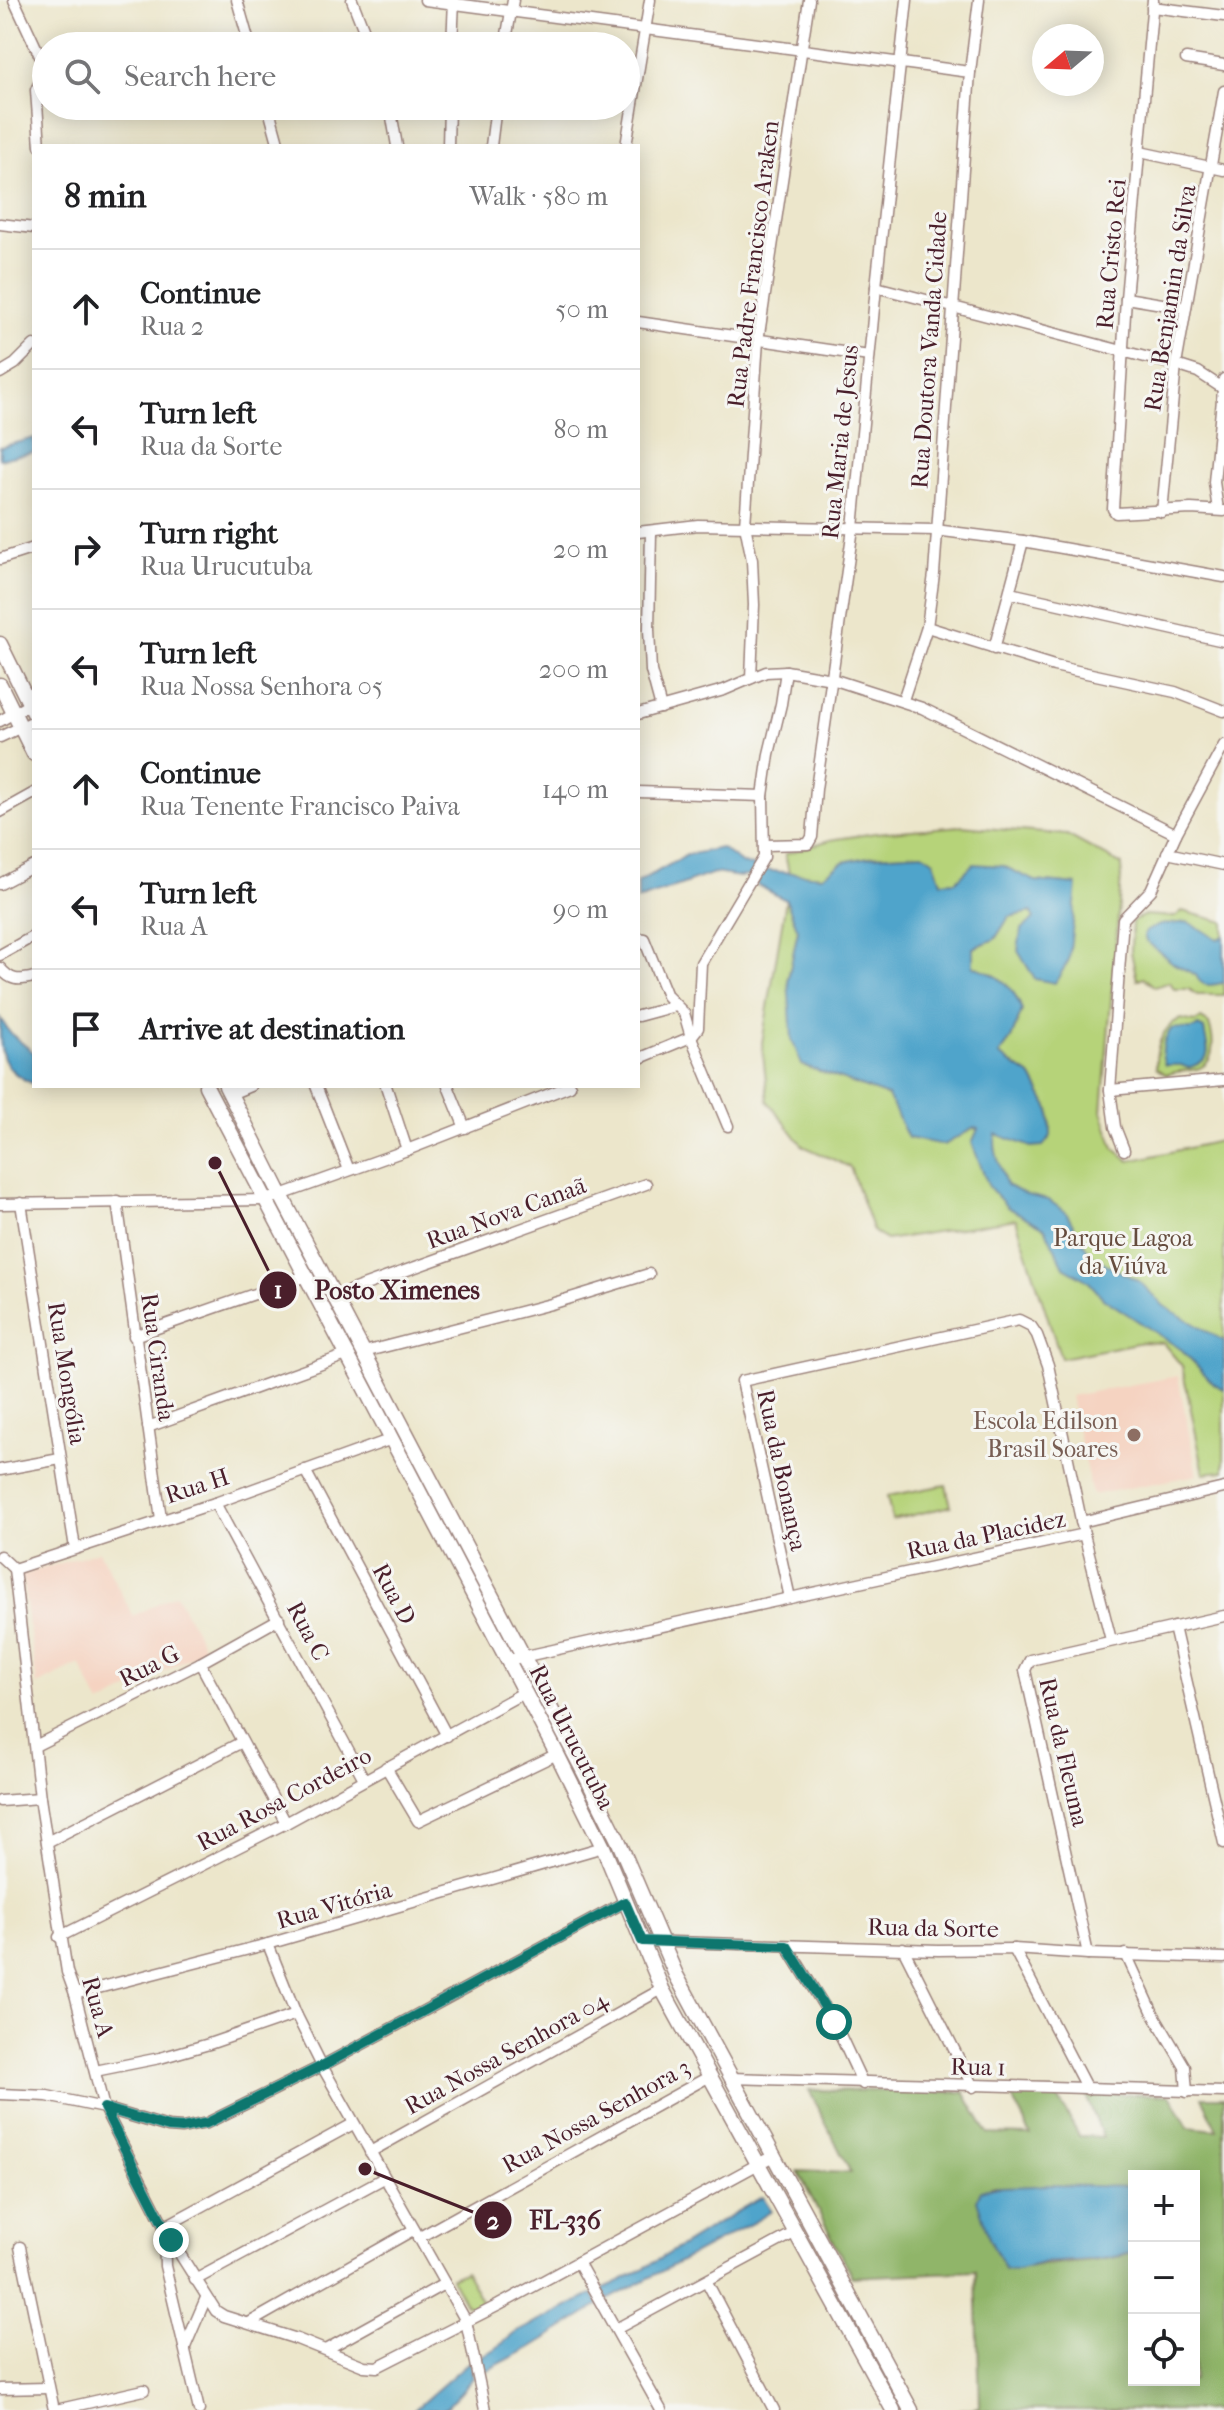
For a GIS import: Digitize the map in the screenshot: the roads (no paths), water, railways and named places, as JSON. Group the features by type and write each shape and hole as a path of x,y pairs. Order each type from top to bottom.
{"street":[{"path":"14,0 32,38"},
{"path":"237,0 246,32"},
{"path":"352,0 365,32"},
{"path":"425,0 512,5 645,29 970,72"},
{"path":"640,60 650,0"},
{"name":"Rua Padre Francisco Araken","path":"751,678 754,605 752,560 745,525 758,341 809,0"},
{"name":"Rua Maria de Jesus","path":"766,845 808,844 812,840 816,789 853,528 907,0"},
{"name":"Rua Doutora Vanda Cidade","path":"903,700 927,627 934,574 970,72 979,0"},
{"path":"453,32 454,2"},
{"path":"1152,3 1185,5 1224,16"},
{"name":"Rua Cristo Rei","path":"1152,3 1126,298 1114,512 1162,512"},
{"path":"507,32 512,5"},
{"path":"1186,59 1224,65"},
{"name":"Rua Benjamin da Silva","path":"1162,512 1176,365 1224,91"},
{"path":"38,120 40,144"},
{"path":"272,120 278,144"},
{"path":"392,120 397,144"},
{"path":"448,144 449,120"},
{"path":"491,144 494,120"},
{"path":"626,144 630,120"},
{"path":"1140,152 1224,170"},
{"path":"0,224 32,228"},
{"path":"876,287 1176,365 1198,372 1223,386 1214,482 1221,510 1162,512"},
{"path":"1126,298 1186,308"},
{"path":"640,322 869,356"},
{"path":"0,373 15,364 32,347"},
{"path":"640,532 698,525 935,530 1023,541 1224,577"},
{"path":"651,532 651,671 661,708"},
{"path":"994,649 1023,541"},
{"path":"0,559 32,549"},
{"path":"1010,593 1224,641"},
{"path":"927,627 1054,666 1175,692 1224,711"},
{"path":"0,644 32,708 11,721 0,737"},
{"path":"640,1058 691,1037 698,1028 701,963 758,871 766,845 763,796 786,671"},
{"path":"640,713 724,690 766,672 786,671 832,679 903,700 1176,834"},
{"path":"0,685 11,721 32,751"},
{"path":"11,721 32,721"},
{"path":"1124,1150 1115,1127 1110,1090 1123,919 1151,890 1176,834 1224,745"},
{"path":"640,792 763,796"},
{"path":"0,812 32,794"},
{"path":"1167,853 1224,865"},
{"path":"0,884 32,867"},
{"path":"0,955 32,937"},
{"path":"640,938 667,996 684,1013 728,1126"},
{"path":"0,968 13,980 32,977"},
{"path":"640,1015 675,1006"},
{"path":"1110,1090 1224,1080"},
{"name":"Rua Urucutuba","path":"207,1088 335,1296 430,1496 525,1656 618,1840 660,1941 730,2078 911,2410"},
{"path":"317,1088 349,1170"},
{"path":"387,1088 407,1150"},
{"path":"449,1088 465,1128"},
{"path":"0,1204 274,1197 407,1150 565,1088"},
{"name":"Rua Urucutuba","path":"228,1090 306,1276 392,1439 430,1496"},
{"name":"Rua Nova Canaã","path":"335,1296 646,1184"},
{"name":"Rua Ciranda","path":"117,1201 161,1519"},
{"name":"Rua Mongólia","path":"21,1203 75,1548"},
{"path":"364,1352 551,1304 649,1274"},
{"path":"134,1336 306,1276"},
{"name":"Rua da Bonança","path":"790,1598 742,1381 1019,1320 1025,1321 1037,1335 1048,1365 1084,1534"},
{"path":"148,1427 349,1354"},
{"name":"Rua H","path":"14,1569 215,1503 392,1439"},
{"path":"0,1470 60,1459"},
{"name":"Rua D","path":"305,1470 447,1736"},
{"path":"1081,1522 1224,1488"},
{"name":"Rua C","path":"215,1503 364,1779"},
{"name":"Rua Urucutuba","path":"444,1522 508,1660 603,1847 662,1989 893,2410"},
{"name":"Rua da Placidez","path":"790,1598 1084,1534 1111,1640"},
{"path":"0,1556 14,1569"},
{"name":"Rua A","path":"14,1569 40,1798 59,1937 67,1972 104,2108 164,2227 195,2280 216,2311 224,2316 327,2349 364,2366 383,2365 466,2321"},
{"path":"508,1660 790,1598"},
{"name":"Rua da Fleuma","path":"1088,1954 1025,1670 1030,1660 1224,1616"},
{"name":"Rua G","path":"35,1746 200,1663 279,1619"},
{"path":"1174,1627 1224,1843"},
{"path":"200,1663 286,1823"},
{"name":"Rua Rosa Cordeiro","path":"59,1937 286,1823 525,1692"},
{"path":"47,1842 242,1742"},
{"path":"386,1767 418,1821 557,1754"},
{"path":"0,1801 40,1798"},
{"name":"Rua Vitória","path":"75,1994 268,1944 603,1847"},
{"path":"0,2094 47,2096 104,2108 168,2127 207,2123 322,2066 625,1902"},
{"name":"Rua da Sorte","path":"642,1941 1014,1949 1224,1958"},
{"path":"268,1944 296,2014 322,2066 466,2321 485,2410"},
{"path":"787,1946 834,2022 863,2084"},
{"path":"903,1948 973,2087"},
{"path":"1014,1949 1087,2089"},
{"path":"1126,1954 1153,2013 1185,2067 1187,2092"},
{"name":"Rua Nossa Senhora 04","path":"370,2152 662,1989"},
{"path":"95,2071 160,2058 296,2014"},
{"name":"Rua Nossa Senhora 3","path":"249,2323 710,2076"},
{"name":"Rua 1","path":"730,2078 1224,2092"},
{"path":"199,2410 165,2266 164,2227 353,2124"},
{"path":"466,2321 773,2156"},
{"path":"195,2280 384,2178"},
{"path":"616,2329 794,2233"},
{"path":"20,2247 55,2410 144,2390"},
{"path":"578,2262 661,2410"},
{"path":"707,2282 774,2410"},
{"path":"327,2349 444,2284"},
{"path":"184,2349 206,2298"},
{"path":"0,2389 48,2388"}],"water":[{"path":"32,439 32,452 0,459 0,447"},
{"path":"721,848 743,864 758,867 754,875 740,877 714,873 640,899 640,881 687,855"},
{"path":"923,853 934,861 941,882 956,881 973,864 1003,866 1035,881 1077,885 1069,960 1055,983 1035,979 1018,951 1021,930 1034,919 1032,912 1009,917 995,939 973,948 973,966 1004,982 1022,1010 1011,1039 999,1055 1032,1077 1050,1111 1051,1136 1043,1146 1031,1147 996,1134 998,1160 1006,1185 1048,1200 1066,1212 1089,1253 1139,1281 1164,1306 1224,1341 1224,1390 1212,1382 1182,1350 1103,1298 1088,1281 1064,1267 1045,1228 1007,1207 989,1187 972,1143 978,1129 974,1128 944,1145 908,1138 888,1096 802,1065 792,1040 788,979 798,930 786,900 757,885 763,870 822,876 843,862 874,856"},
{"path":"1188,922 1218,939 1224,936 1224,983 1201,983 1196,975 1174,964 1146,941 1146,931 1160,925"},
{"path":"0,1018 10,1033 32,1051 32,1083 8,1066 1,1042"},
{"path":"1198,1026 1204,1029 1208,1048 1203,1061 1188,1068 1165,1065 1163,1046 1171,1029 1193,1029"},
{"path":"1044,2185 1128,2187 1128,2254 1005,2269 989,2238 977,2200 981,2191"},
{"path":"763,2197 772,2211 608,2300 602,2289 644,2268"},
{"path":"593,2294 600,2305 482,2373 479,2357 494,2350 515,2333"},
{"path":"470,2361 473,2378 447,2407 443,2410 414,2410"}],"place":[{"name":"Posto Ximenes","path":"215,1163"},
{"name":"Escola Edilson Brasil Soares","path":"1134,1435"},
{"name":"FL-336","path":"365,2169"}],"park label":[{"name":"Parque Lagoa da Viúva","path":"1123,1252"}]}
